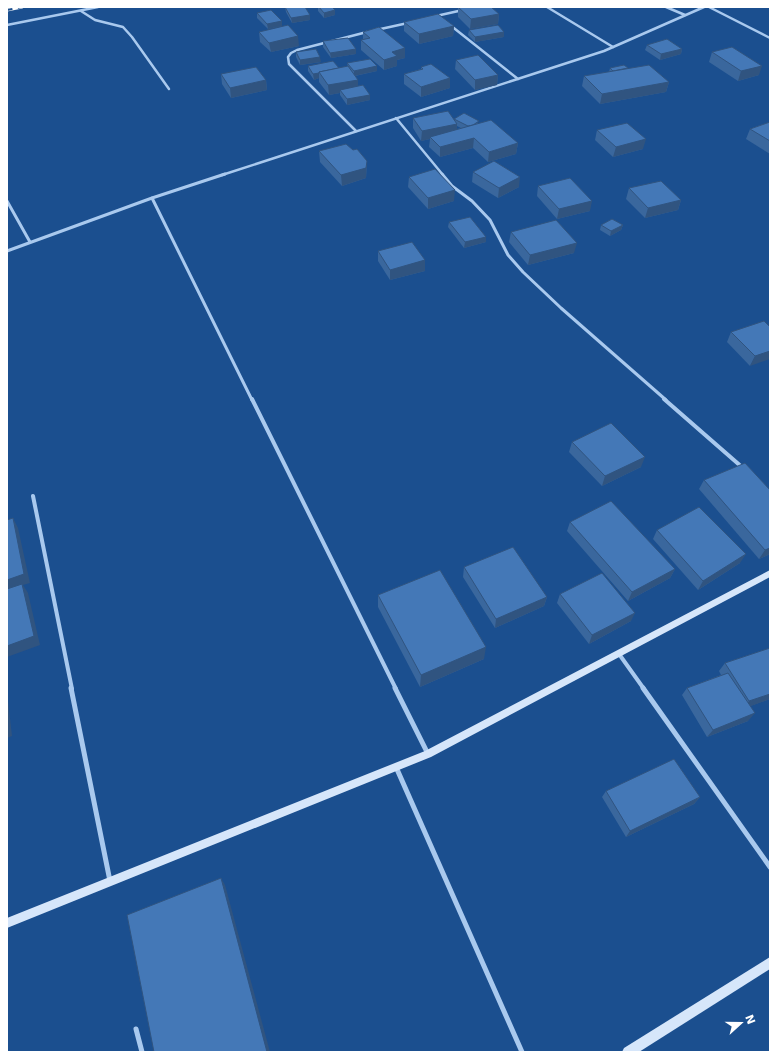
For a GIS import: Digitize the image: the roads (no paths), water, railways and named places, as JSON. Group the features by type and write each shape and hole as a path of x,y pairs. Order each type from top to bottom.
{"main road":[{"path":"7,923 428,754 770,573"},
{"path":"628,1052 770,963"}],"street":[{"path":"7,25 98,7"},
{"path":"547,7 614,47"},
{"path":"666,7 685,15"},
{"path":"7,251 152,198 614,47 704,7"},
{"path":"709,7 770,38"},
{"path":"431,18 465,10"},
{"path":"81,11 95,20 123,28 132,37 169,89"},
{"path":"438,16 518,79"},
{"path":"356,131 289,64 288,57 291,53 297,50 408,23"},
{"path":"396,118 452,186 472,201 490,220 508,254 523,272 561,308 746,471"},
{"path":"152,198 428,754"},
{"path":"7,201 30,242"},
{"path":"33,496 110,882"},
{"path":"619,654 770,867"},
{"path":"396,767 522,1052"},
{"path":"136,1029 142,1052"}],"railway":[{"path":"7,10 22,7"}]}
